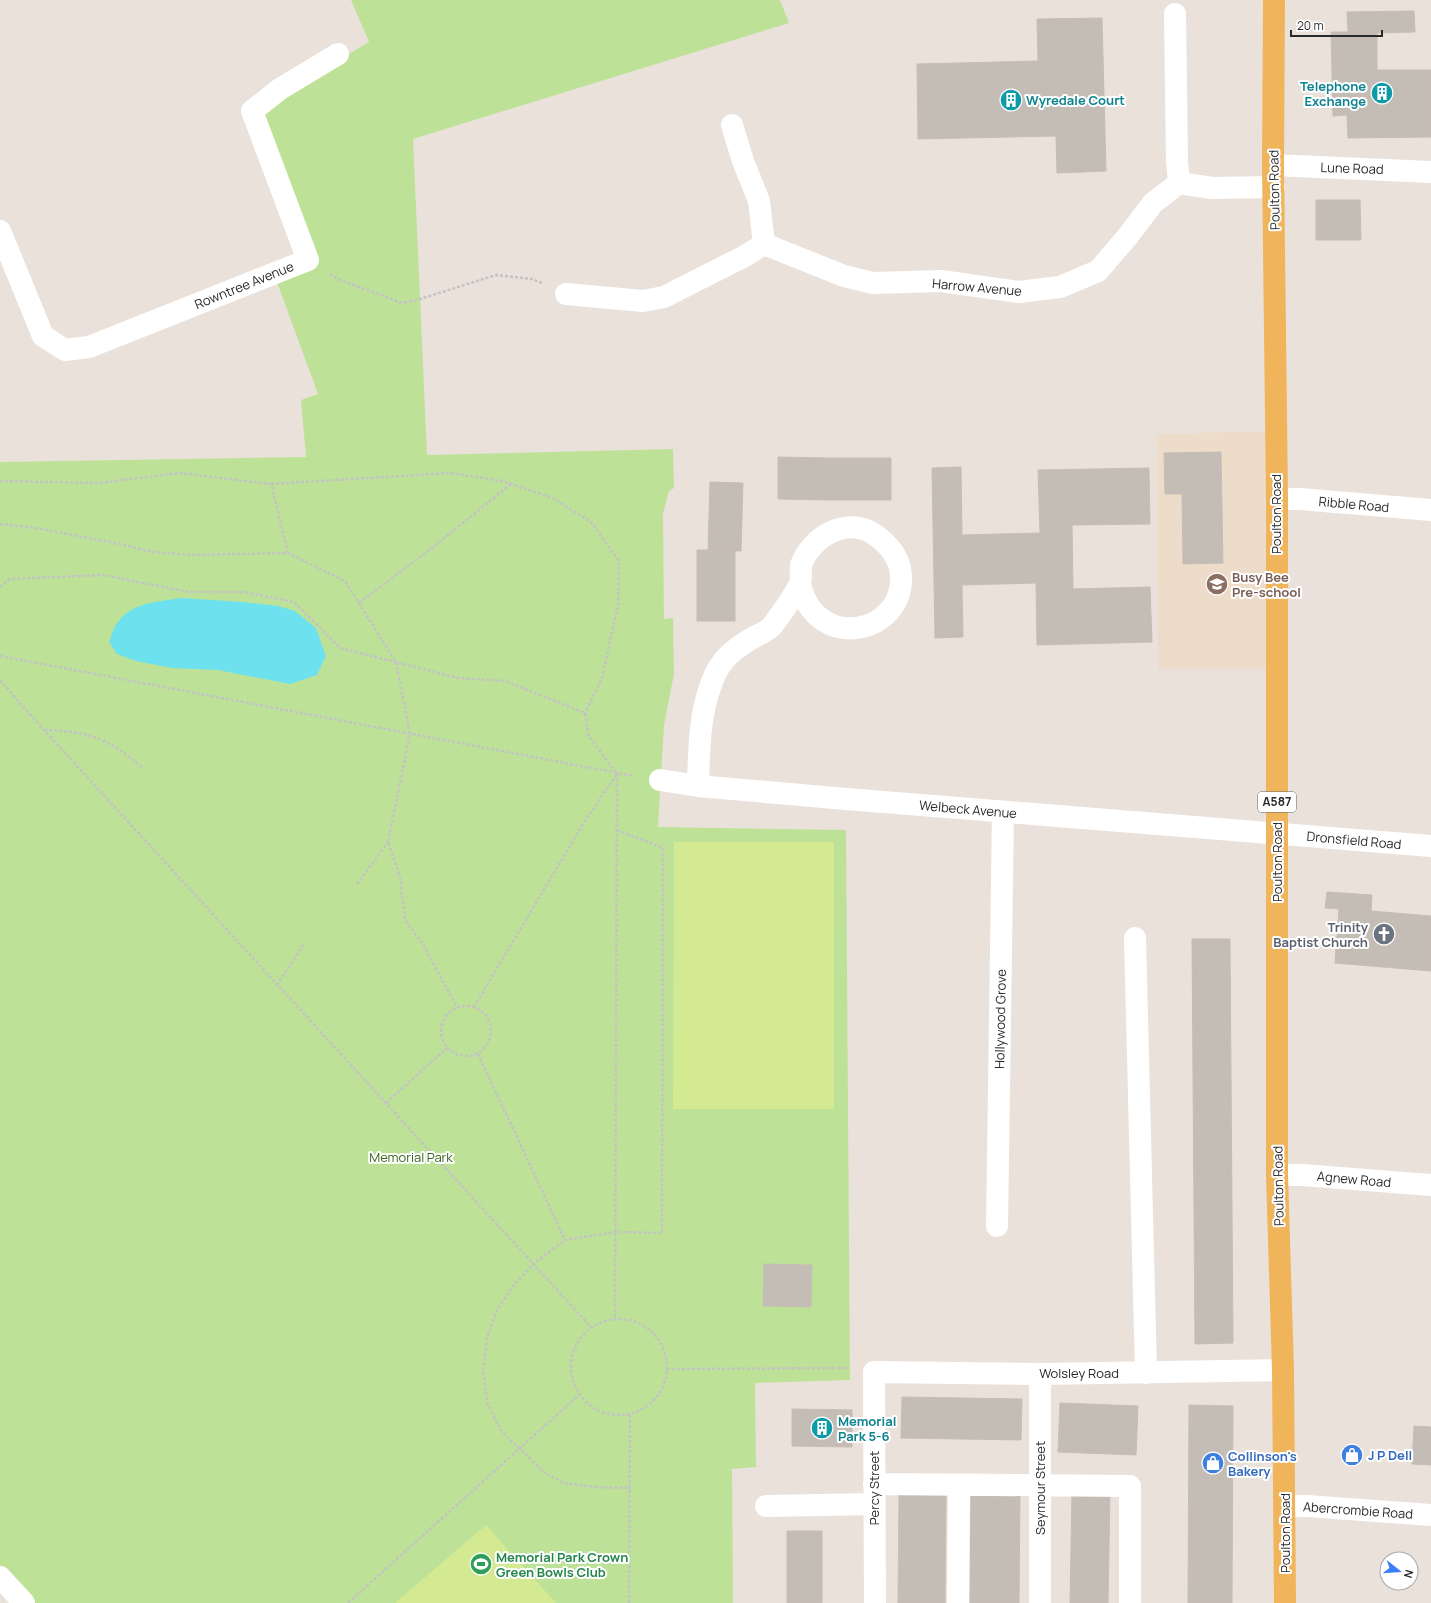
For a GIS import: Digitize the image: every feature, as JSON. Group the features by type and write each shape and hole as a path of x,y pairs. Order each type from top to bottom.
{"main road":[{"name":"Poulton Road","path":"1274,0 1273,165 1276,499 1277,1175 1283,1370 1285,1603"}],"street":[{"path":"1175,14 1178,183 1212,188 1274,187"},
{"name":"Rowntree Avenue","path":"0,231 43,336 65,350 89,347 308,260 252,111 280,89 338,54"},
{"path":"566,294 643,301 664,297 743,257 764,244 759,201 743,161 732,125"},
{"name":"Lune Road","path":"1273,165 1431,172"},
{"name":"Harrow Avenue","path":"764,244 844,276 873,283 941,281 1019,292 1060,287 1098,271 1128,236 1153,203 1178,183"},
{"name":"Ribble Road","path":"1276,499 1300,499 1431,510"},
{"path":"698,786 700,745 705,705 712,682 722,662 736,648 771,628 800,584 801,566 809,550 820,537 835,530 852,528 869,531 886,542 896,557 901,575 899,592 891,609 877,622 860,628 843,629 826,623 812,612 803,597 800,584"},
{"name":"Welbeck Avenue","path":"660,780 698,786 1276,834"},
{"name":"Hollywood Grove","path":"996,1226 1003,812"},
{"name":"Dronsfield Road","path":"1276,834 1431,846"},
{"path":"1135,938 1146,1373"},
{"name":"Agnew Road","path":"1277,1175 1302,1175 1431,1185"},
{"name":"Wolsley Road","path":"874,1372 1040,1374 1283,1370"},
{"name":"Percy Street","path":"874,1372 876,1603"},
{"name":"Seymour Street","path":"1040,1374 1040,1603"},
{"path":"958,1603 959,1485"},
{"path":"766,1506 959,1485 1130,1486 1130,1603"},
{"name":"Abercrombie Road","path":"1285,1506 1307,1506 1431,1515"},
{"path":"0,1577 24,1603"}],"path":[{"path":"308,260 338,279 402,303 420,299 496,275 532,279 566,294"},
{"path":"0,481 98,483 179,473 271,484 452,473 502,481 553,498 591,522 619,561 618,605 602,678 585,713 590,736 617,774 615,1318"},
{"path":"271,484 288,553"},
{"path":"359,604 437,544 511,484"},
{"path":"0,524 102,541 154,552 190,555 288,553 345,581 396,662 410,734 388,842 357,884"},
{"path":"0,587 10,579 103,575 188,592 244,592 294,602 340,648 458,678 505,681 585,713"},
{"path":"0,656 617,774 660,780"},
{"path":"0,680 43,730 591,1327"},
{"path":"43,730 70,730 98,737 125,752 144,769"},
{"path":"474,1007 583,824 617,774"},
{"path":"617,830 663,848 662,1233 615,1232 565,1240 533,1264 514,1285 498,1308 488,1334 483,1368 487,1402 501,1430 545,1473 564,1483 593,1487 631,1488"},
{"path":"388,842 400,877 405,920 422,943 457,1007"},
{"path":"277,985 304,944"},
{"path":"457,1007 474,1007 487,1017 491,1033 489,1041 478,1054 461,1056 447,1048 443,1041 441,1025 444,1018 450,1011 457,1007"},
{"path":"386,1103 447,1048"},
{"path":"478,1054 565,1240"},
{"path":"615,1318 636,1321 650,1329 662,1344 668,1360 667,1377 661,1393 649,1405 630,1414 614,1415 598,1411 584,1401 574,1385 571,1368 572,1355 579,1339 591,1327 598,1322 615,1318"},
{"path":"668,1369 850,1368 874,1372"},
{"path":"348,1603 580,1394"},
{"path":"629,1603 631,1488 630,1414"}],"shaded area":[{"name":"Busy Bee Pre-school","path":"1276,431 1276,669 1158,669 1157,434"}],"green space":[{"name":"Memorial Park","path":"351,0 780,0 789,23 413,139 427,455 673,449 674,488 669,491 663,513 664,619 673,618 674,674 664,725 658,827 846,830 850,1380 755,1383 756,1467 732,1469 733,1603 24,1603 0,1577 0,462 306,457 301,400 318,394 274,274 308,260 252,111 369,42"},
{"path":"674,842 834,842 834,1109 673,1109"},
{"name":"Memorial Park Crown Green Bowls Club","path":"486,1525 556,1603 395,1603"}],"water":[{"path":"181,598 243,602 278,606 295,611 316,628 326,656 317,675 290,684 218,670 172,668 136,661 117,654 109,642 116,624 124,615 131,610 146,604"}],"building":[{"name":"Telephone Exchange","path":"1414,11 1415,32 1377,33 1377,70 1431,70 1431,137 1348,138 1347,115 1333,116 1331,32 1348,32 1347,12"},
{"name":"Wyredale Court","path":"1102,18 1106,171 1057,173 1056,136 918,139 917,64 1038,61 1037,19"},
{"path":"1316,200 1360,200 1361,240 1316,240"},
{"path":"1221,452 1223,563 1183,564 1182,494 1165,494 1164,453"},
{"path":"778,457 827,458 827,500 778,499"},
{"path":"827,458 891,458 891,500 827,500"},
{"path":"961,467 962,535 1040,533 1038,470 1149,468 1150,524 1072,525 1073,589 1150,587 1152,642 1037,645 1036,583 962,585 963,637 935,638 932,468"},
{"path":"710,482 743,483 741,551 708,551"},
{"path":"697,550 735,550 735,621 697,621"},
{"name":"Trinity Baptist Church","path":"1327,892 1372,895 1371,911 1431,916 1431,971 1335,963 1339,909 1325,908"},
{"path":"1192,939 1230,939 1233,1343 1195,1344"},
{"path":"764,1264 812,1265 811,1307 763,1306"},
{"path":"902,1397 1022,1399 1021,1440 901,1438"},
{"path":"1060,1403 1138,1406 1136,1455 1058,1452"},
{"path":"1189,1405 1233,1406 1232,1603 1188,1603"},
{"name":"Memorial Park 5-6","path":"792,1409 852,1410 852,1447 792,1446"},
{"path":"1414,1426 1431,1427 1431,1465 1412,1464"},
{"path":"1072,1492 1110,1492 1108,1603 1070,1603"},
{"path":"971,1494 1020,1494 1019,1603 970,1603"},
{"path":"899,1495 946,1495 945,1603 898,1603"},
{"path":"787,1531 822,1531 822,1603 787,1603"}],"place":[{"name":"Telephone Exchange","path":"1382,93"},
{"name":"Wyredale Court","path":"1011,100"},
{"name":"Busy Bee Pre-school","path":"1217,584"},
{"name":"Trinity Baptist Church","path":"1384,934"},
{"name":"Memorial Park 5-6","path":"822,1428"},
{"name":"J P Dell","path":"1352,1455"},
{"name":"Collinson's Bakery","path":"1213,1463"},
{"name":"Memorial Park Crown Green Bowls Club","path":"481,1564"}]}
